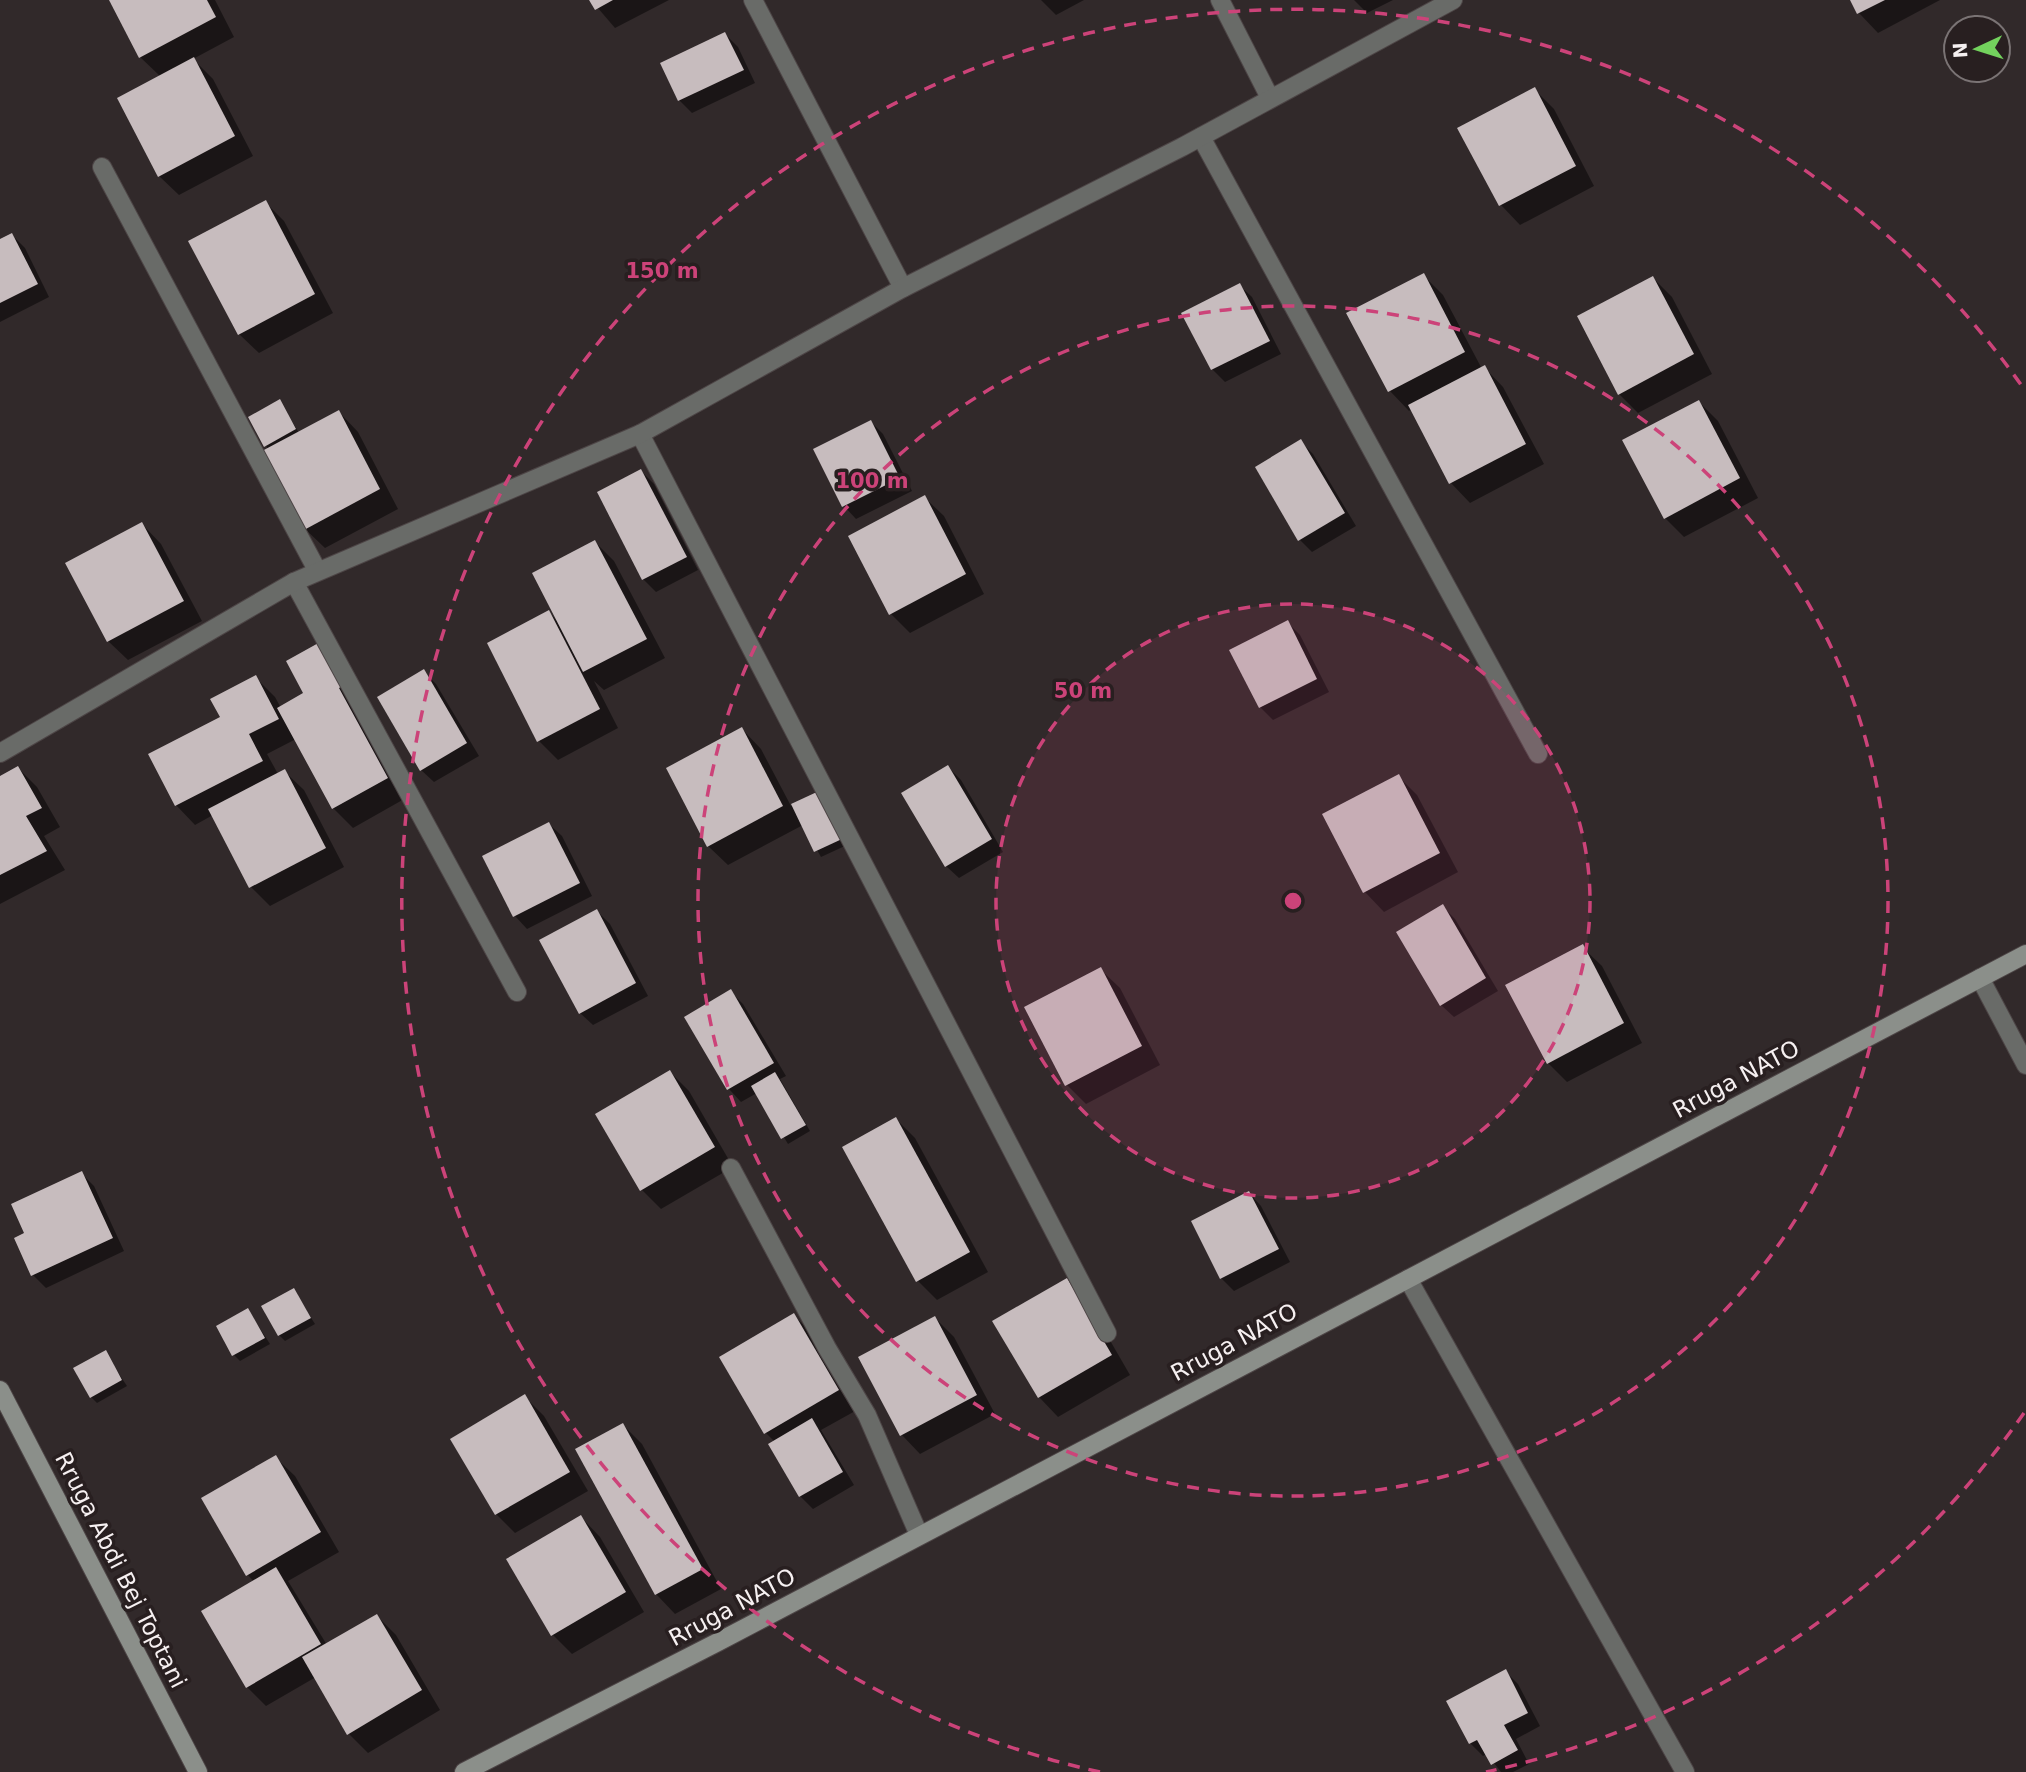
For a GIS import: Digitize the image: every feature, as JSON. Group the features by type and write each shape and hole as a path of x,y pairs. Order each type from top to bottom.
{"main road":[{"name":"Rruga NATO","path":"464,1772 2026,954"},
{"name":"Rruga Abdi Bej Toptani","path":"0,1390 198,1772"}],"street":[{"path":"753,0 903,288"},
{"path":"1220,0 1270,98"},
{"path":"0,753 317,570 640,434 903,288 1201,136 1453,0"},
{"path":"1201,136 1538,754"},
{"path":"102,167 317,570"},
{"path":"640,434 1107,1333"},
{"path":"294,582 517,992"},
{"path":"1980,978 2026,1065"},
{"path":"731,1168 827,1348 867,1415 919,1535"},
{"path":"1408,1279 1685,1772"}],"building":[{"path":"109,0 207,0 216,17 139,58"},
{"path":"589,0 613,0 595,10"},
{"path":"1850,0 1885,0 1857,14"},
{"path":"725,32 744,70 678,101 660,63"},
{"path":"194,57 235,136 158,177 117,98"},
{"path":"1535,87 1576,166 1499,206 1457,128"},
{"path":"266,200 315,294 238,335 188,241"},
{"path":"12,233 38,284 0,303 0,239"},
{"path":"1424,273 1465,352 1388,392 1346,313"},
{"path":"1653,276 1694,354 1618,395 1577,316"},
{"path":"1240,283 1270,341 1211,370 1181,313"},
{"path":"1485,365 1526,444 1449,484 1408,405"},
{"path":"280,399 296,429 264,447 248,417"},
{"path":"1699,400 1740,478 1664,519 1622,440"},
{"path":"339,410 380,489 304,530 262,451"},
{"path":"871,420 900,478 842,507 813,449"},
{"path":"1301,439 1345,513 1298,541 1255,467"},
{"path":"641,469 687,557 642,580 597,492"},
{"path":"925,495 966,574 889,615 848,536"},
{"path":"142,522 184,601 107,642 65,563"},
{"path":"595,540 647,639 583,672 532,573"},
{"path":"549,610 600,709 537,742 487,643"},
{"path":"1288,620 1317,679 1259,708 1229,650"},
{"path":"322,641 346,684 339,688 388,778 332,809 277,708 303,693 286,661"},
{"path":"424,669 467,743 420,771 377,697"},
{"path":"256,675 279,719 249,734 263,761 175,806 148,754 220,717 210,699"},
{"path":"742,727 783,806 707,847 666,768"},
{"path":"948,765 992,839 945,867 901,793"},
{"path":"18,766 42,808 26,816 47,851 0,875 0,776"},
{"path":"285,769 326,848 249,888 208,809"},
{"path":"1399,774 1440,853 1363,893 1322,814"},
{"path":"819,791 842,839 814,852 791,804"},
{"path":"549,822 580,883 513,917 482,856"},
{"path":"1443,904 1486,978 1440,1006 1396,932"},
{"path":"597,909 636,983 579,1014 539,940"},
{"path":"1583,944 1624,1023 1547,1064 1505,985"},
{"path":"1101,967 1142,1046 1065,1086 1024,1007"},
{"path":"731,989 774,1063 727,1090 684,1017"},
{"path":"670,1070 715,1147 640,1191 595,1114"},
{"path":"775,1072 806,1125 781,1139 751,1086"},
{"path":"896,1117 970,1252 916,1282 842,1147"},
{"path":"82,1171 113,1238 31,1276 14,1238 24,1233 11,1204"},
{"path":"1249,1191 1279,1249 1220,1279 1191,1221"},
{"path":"1067,1278 1112,1355 1038,1398 992,1321"},
{"path":"294,1288 311,1318 278,1336 261,1306"},
{"path":"248,1308 265,1338 232,1356 216,1326"},
{"path":"794,1313 839,1390 764,1434 719,1357"},
{"path":"935,1316 977,1395 900,1436 858,1357"},
{"path":"106,1350 122,1380 90,1398 73,1368"},
{"path":"525,1394 570,1472 495,1515 450,1439"},
{"path":"812,1418 843,1472 799,1497 768,1444"},
{"path":"623,1423 703,1569 655,1595 575,1449"},
{"path":"276,1455 321,1532 246,1576 201,1498"},
{"path":"581,1515 626,1592 551,1636 506,1559"},
{"path":"276,1567 321,1644 246,1688 201,1611"},
{"path":"377,1614 422,1690 347,1735 302,1657"},
{"path":"1506,1669 1528,1713 1504,1725 1518,1750 1491,1765 1477,1740 1469,1744 1446,1701"}]}
